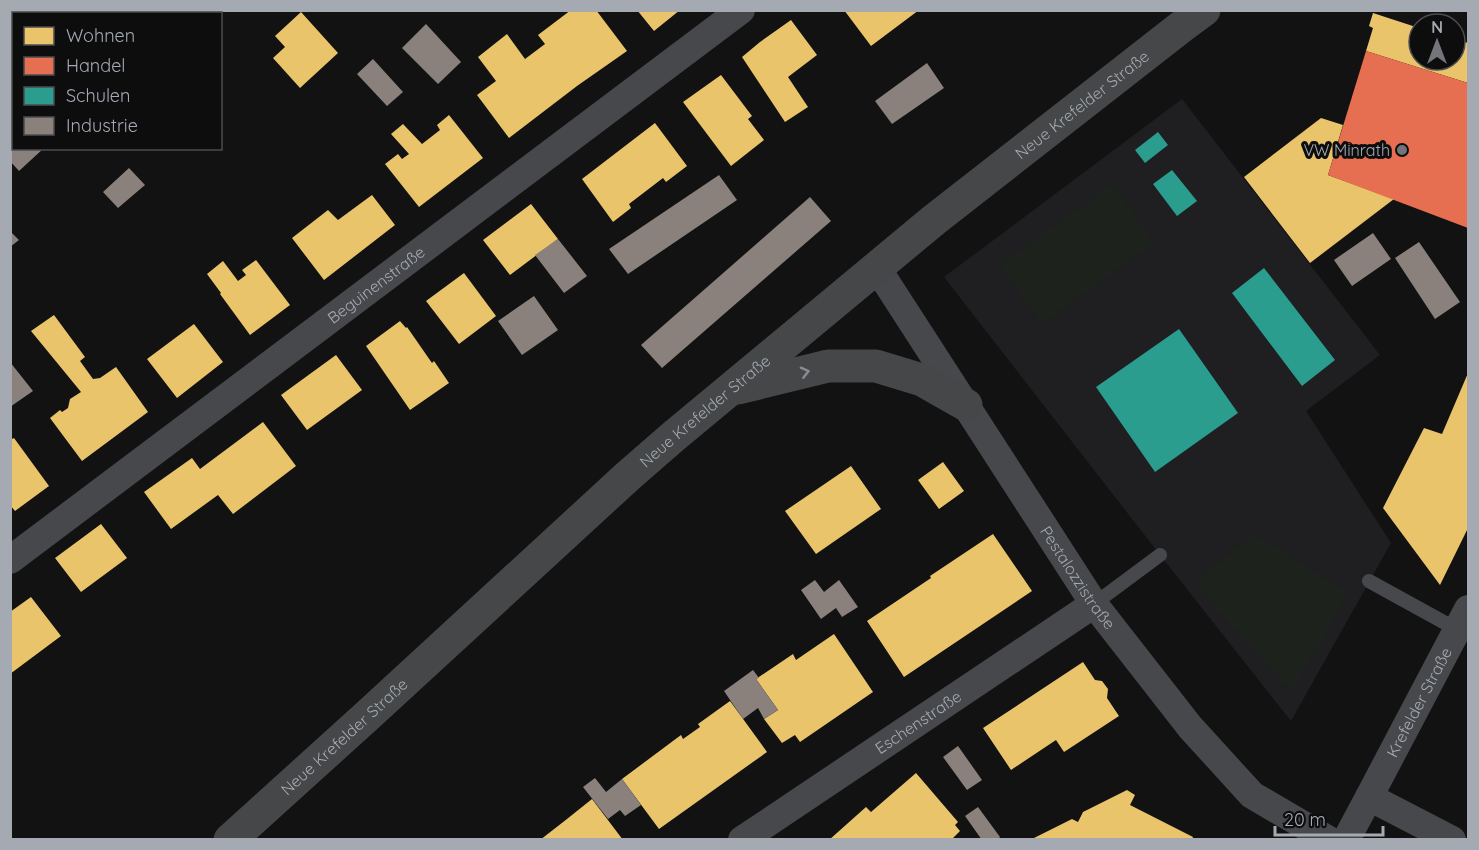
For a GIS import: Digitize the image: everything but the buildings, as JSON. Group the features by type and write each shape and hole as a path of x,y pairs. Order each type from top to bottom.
{"main road":[{"name":"Neue Krefelder Straße","path":"230,840 628,476 943,213 1204,10"},
{"path":"728,391 828,366 876,366 922,380 966,405"}],"street":[{"name":"Beguinenstraße","path":"10,560 741,10"},
{"name":"Pestalozzistraße","path":"877,267 1094,604 1190,727 1252,795 1329,840"},
{"name":"Eschenstraße","path":"742,840 1094,604"},
{"name":"Krefelder Straße","path":"1346,840 1463,619"},
{"path":"1370,797 1452,840"}],"lane":[{"path":"1094,604 1160,555"},
{"path":"1369,581 1463,619"}],"shaded area":[{"path":"1182,99 1380,355 1306,411 1391,543 1291,721 944,277"},
{"path":"1112,184 1154,243 1042,324 1000,265"},
{"path":"1253,534 1349,593 1291,692 1194,583"}],"place":[{"name":"VW Minrath","path":"1402,150"}]}
